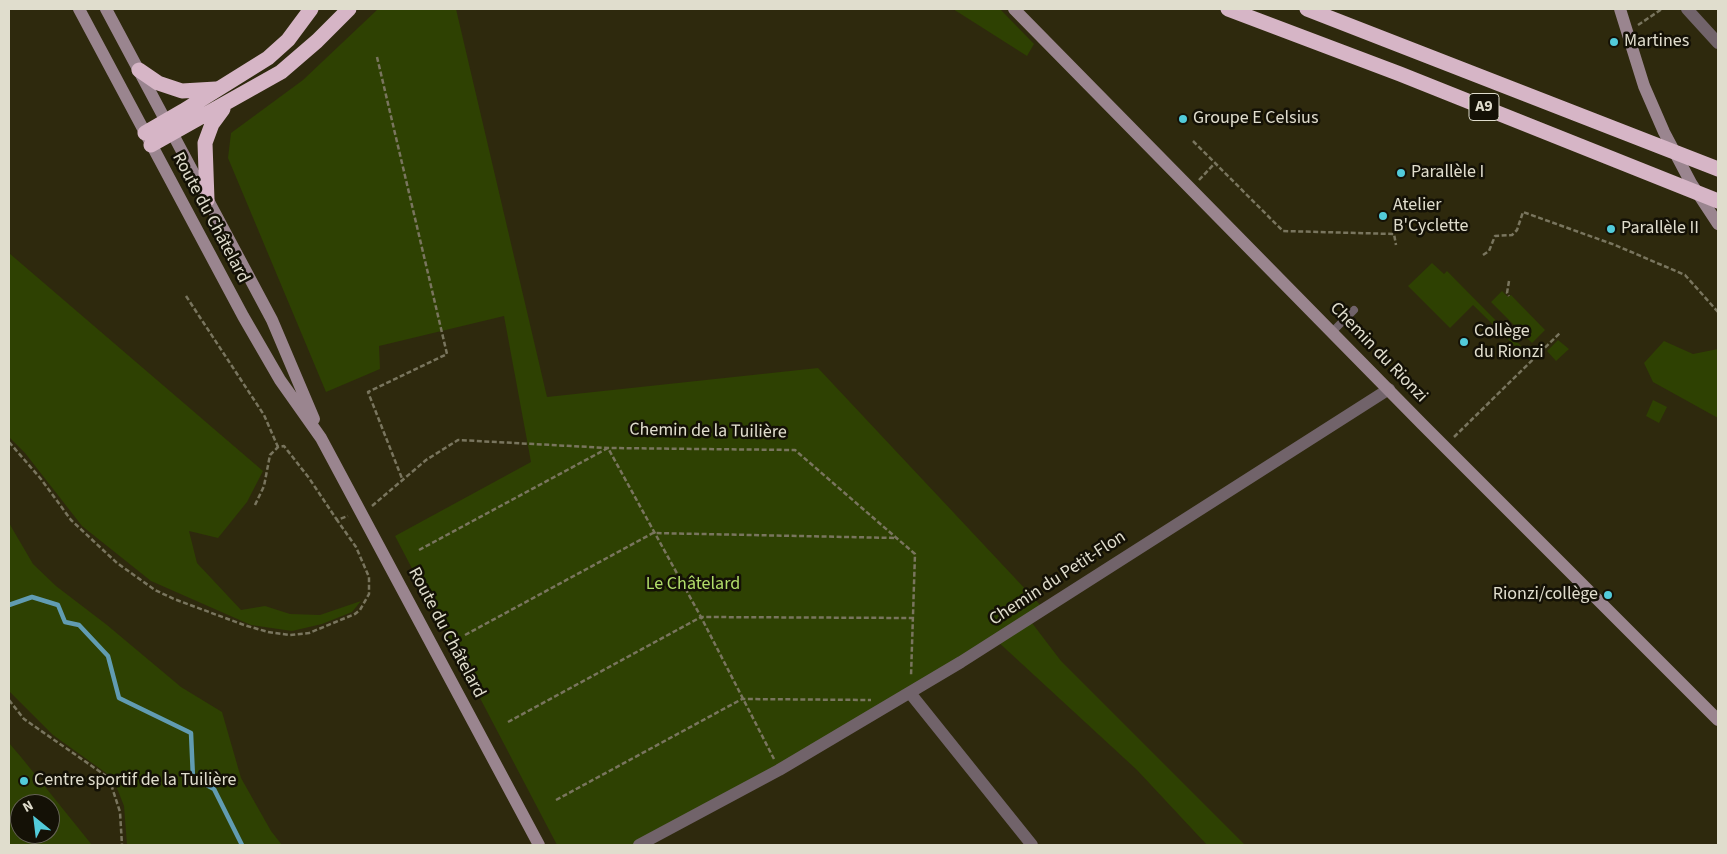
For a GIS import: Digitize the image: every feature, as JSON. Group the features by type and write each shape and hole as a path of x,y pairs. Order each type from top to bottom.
{"highway":[{"path":"170,127 218,89 260,64 278,49 297,30 311,9"},
{"path":"148,139 170,127 224,106 281,72 317,42 349,9"},
{"name":"A9","path":"1228,9 1400,74 1718,201"},
{"name":"A9","path":"1307,9 1718,169"},
{"path":"139,70 158,83 182,91 218,89"},
{"path":"207,200 205,143 212,124 224,106"}],"main road":[{"name":"Route du Châtelard","path":"79,9 262,351 321,438 361,510 539,845"},
{"name":"Route du Châtelard","path":"106,9 272,320 321,438"},
{"name":"Chemin du Rionzi","path":"1014,9 1718,720"},
{"path":"1620,9 1644,86 1673,150 1718,224"}],"street":[{"path":"1687,9 1718,43"},
{"name":"Chemin du Petit-Flon","path":"910,693 1389,389"},
{"path":"639,845 779,770 910,693 1032,845"}],"lane":[{"path":"1332,331 1354,310"}],"path":[{"path":"1637,25 1662,9"},
{"path":"377,57 447,354 368,392 403,481"},
{"path":"1193,141 1283,231 1394,234 1396,244"},
{"path":"1201,178 1215,164"},
{"path":"1484,255 1495,236 1512,235 1517,230 1523,212 1615,246 1685,275 1718,312"},
{"path":"1509,281 1507,293 1509,296"},
{"path":"186,296 264,415 278,447"},
{"path":"1453,438 1560,333"},
{"name":"Chemin de la Tuilière","path":"337,520 372,506 426,460 458,440 608,448 795,450 915,554 912,677"},
{"path":"9,442 41,479 71,520 117,564 155,590 244,626 268,632 300,635 317,631 355,614 367,600 369,577 365,564 356,547 309,478 284,446 278,447 270,455 264,486 255,504"},
{"path":"419,550 608,448"},
{"name":"Chemin de la Tuilière","path":"608,448 653,533 701,617 779,770"},
{"path":"465,635 653,533 897,538"},
{"path":"508,722 701,617 912,618"},
{"path":"556,800 742,699 877,700"},
{"path":"9,700 24,719 108,778 120,812 122,845"}],"green space":[{"name":"Le Châtelard","path":"378,9 456,9 547,397 818,368 1044,609 1029,619 1061,661 1245,845 1207,845 1137,770 996,640 639,845 557,845 395,536 531,462 504,316 379,346 380,369 326,392 228,158 231,133 303,80"},
{"path":"953,9 1000,9 1034,44 1027,56"},
{"path":"9,253 263,471 247,502 218,538 189,531 197,563 241,610 265,606 290,614 320,615 361,601 352,612 322,624 292,631 251,625 151,581 82,526 25,453 9,437"},
{"path":"1432,263 1444,274 1447,271 1525,350 1522,353 1473,305 1450,328 1408,286"},
{"path":"1502,291 1508,297 1511,295 1545,330 1532,343 1491,302"},
{"path":"1558,340 1569,349 1556,361 1547,351"},
{"path":"1664,341 1693,354 1718,349 1718,418 1653,382 1644,363"},
{"path":"1653,400 1667,407 1659,423 1646,416"},
{"path":"9,523 33,564 56,586 107,625 181,687 222,712 241,778 271,831 282,845 127,845 124,806 113,778 53,735 9,691"},
{"path":"9,743 51,794 10,794 10,844 60,844 60,805 92,845 9,845"}],"waterway":[{"path":"9,605 32,597 58,605 65,622 79,625 108,656 119,698 191,733 193,778 214,789 242,845"}],"place":[{"name":"Martines","path":"1614,42"},
{"name":"Groupe E Celsius","path":"1183,119"},
{"name":"Parallèle I","path":"1401,173"},
{"name":"Atelier B'Cyclette","path":"1383,216"},
{"name":"Parallèle II","path":"1611,229"},
{"name":"Collège du Rionzi","path":"1464,342"},
{"name":"Rionzi/collège","path":"1608,595"},
{"name":"Centre sportif de la Tuilière","path":"24,781"}]}
